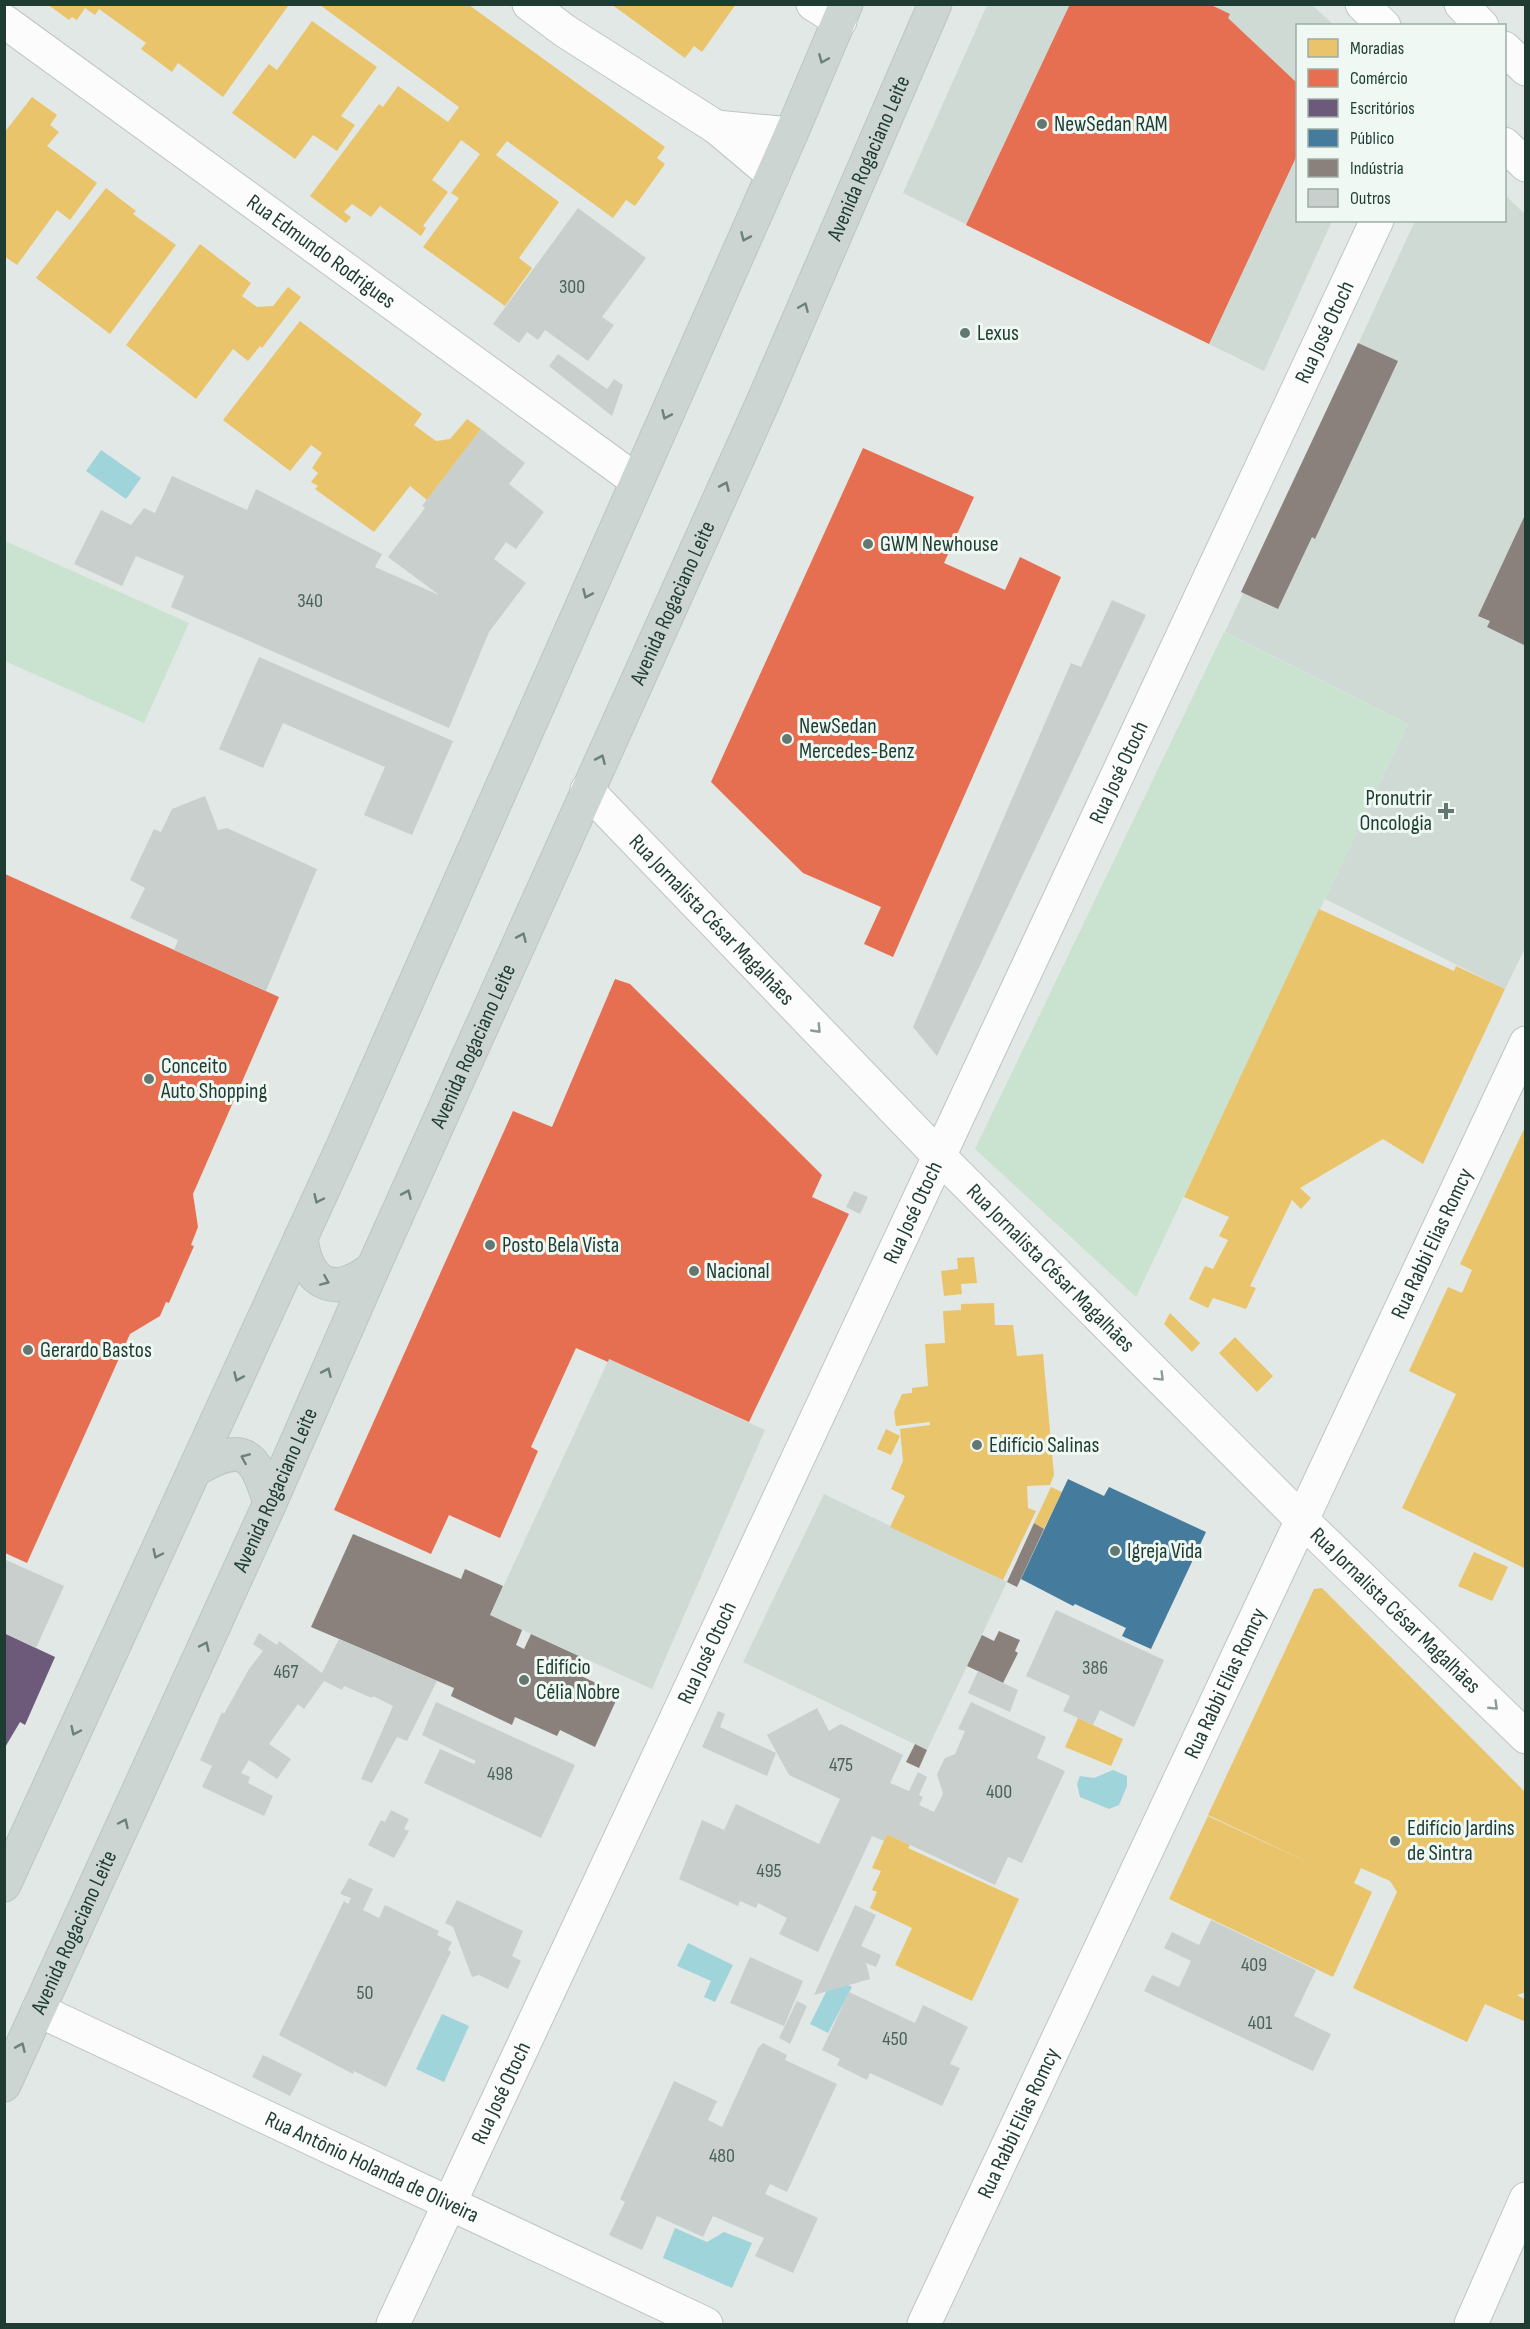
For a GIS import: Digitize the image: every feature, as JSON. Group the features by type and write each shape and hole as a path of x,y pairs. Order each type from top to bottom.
{"main road":[{"name":"Avenida Rogaciano Leite","path":"4,2085 270,1503 587,790 763,402 935,4"},
{"path":"4,1885 301,1237 791,134 833,10"},
{"path":"301,1237 303,1255 309,1269 323,1282 337,1286 345,1285 359,1279 373,1268"},
{"path":"195,1470 214,1459 232,1454 244,1455 255,1463 262,1474 270,1503"}],"street":[{"path":"529,4 565,31 716,128 773,174"},
{"path":"1362,4 1382,24"},
{"path":"1461,4 1480,24"},
{"name":"Rua Edmundo Rodrigues","path":"4,21 637,481"},
{"path":"1506,50 1526,69"},
{"path":"716,128 791,134"},
{"path":"1506,146 1526,165"},
{"name":"Rua José Otoch","path":"393,2325 448,2203 1376,222"},
{"name":"Rua Jornalista César Magalhães","path":"587,790 939,1156 1303,1521 1526,1737"},
{"name":"Rua Rabbi Elias Romcy","path":"924,2325 1526,1043"},
{"name":"Rua Antônio Holanda de Oliveira","path":"38,2010 706,2325"},
{"path":"1470,2325 1526,2199"}],"shaded area":[{"path":"987,5 1312,5 1333,24 1296,24 1296,222 1332,222 1264,371 903,193"},
{"path":"1506,196 1526,215 1526,946 1505,989 1325,899 1408,724 1225,632 1415,222 1506,222"},
{"path":"609,1359 765,1430 652,1689 490,1615"},
{"path":"824,1494 1007,1582 927,1750 743,1662"}],"green space":[{"path":"5,541 189,623 144,723 5,661"},
{"path":"1224,632 1408,724 1136,1297 975,1149"}],"water":[{"path":"101,450 141,478 126,499 86,471"},
{"path":"1113,1770 1127,1776 1127,1786 1119,1805 1109,1809 1080,1797 1077,1784 1080,1776 1094,1778"},
{"path":"688,1943 733,1965 715,2002 704,1997 711,1981 677,1966"},
{"path":"833,1978 852,1987 828,2033 810,2024"},
{"path":"442,2014 469,2026 444,2082 416,2069"},
{"path":"675,2228 707,2242 724,2232 752,2243 732,2288 663,2258"}],"building: Moradias":[{"path":"47,4 286,4 288,6 223,97 178,63 172,72 141,49 146,43 99,9 95,15 85,8 77,20 72,17 69,20"},
{"path":"611,4 736,4 702,52 694,46 685,58"},
{"path":"320,5 469,5 665,147 657,158 665,164 635,206 626,200 613,218 507,141 496,155 559,202 519,258 532,268 505,306 423,247 459,198 451,193 480,154 461,140 432,180 448,192 423,226 426,228 421,236 380,206 371,217 352,204 344,212 351,217 346,223 310,196 379,104 383,107 398,86 448,122 459,107"},
{"path":"312,21 377,67 341,116 355,125 337,151 313,135 295,159 232,113 269,64 277,70"},
{"path":"32,97 57,115 50,125 59,132 47,146 97,183 70,220 57,210 17,265 4,256 4,133"},
{"path":"106,188 136,211 133,214 176,245 110,334 36,278"},
{"path":"200,244 251,283 242,296 257,307 273,306 288,287 301,297 262,348 260,346 248,361 233,349 196,399 126,345"},
{"path":"300,321 422,414 414,425 436,441 450,439 467,419 481,429 427,500 410,486 374,532 315,489 318,486 311,482 318,473 312,468 322,453 311,445 290,471 223,420"},
{"path":"1319,909 1454,971 1456,966 1505,989 1423,1164 1383,1139 1300,1188 1311,1198 1301,1209 1292,1200 1250,1286 1256,1288 1246,1309 1213,1298 1208,1308 1189,1299 1205,1266 1213,1269 1228,1240 1219,1236 1229,1217 1184,1197"},
{"path":"1526,1125 1526,1569 1402,1508 1456,1394 1409,1371 1448,1287 1462,1293 1472,1270 1460,1264"},
{"path":"974,1257 977,1283 961,1284 962,1294 944,1296 941,1271 958,1269 957,1258"},
{"name":"Edifício Salinas","path":"994,1303 995,1325 1013,1325 1017,1356 1043,1354 1054,1475 1050,1485 1027,1486 1028,1508 1036,1511 1003,1580 890,1527 905,1496 891,1489 903,1461 900,1429 930,1425 930,1422 896,1426 894,1412 902,1394 912,1393 912,1388 928,1386 925,1344 945,1343 943,1311 961,1310 961,1304"},
{"path":"1170,1313 1200,1343 1192,1352 1164,1324"},
{"path":"1235,1337 1273,1376 1257,1392 1219,1353"},
{"path":"886,1429 900,1436 891,1455 877,1449"},
{"path":"1051,1487 1062,1492 1044,1529 1034,1523"},
{"path":"1474,1552 1508,1567 1492,1601 1458,1586"},
{"name":"Edifício Jardins de Sintra","path":"1322,1588 1526,1793 1526,1992 1517,1995 1526,2000 1526,2022 1485,2004 1467,2042 1353,1988 1397,1892 1390,1881 1361,1868 1354,1883 1372,1892 1333,1977 1169,1899 1208,1816 1316,1866 1208,1815 1314,1589"},
{"path":"1078,1718 1123,1739 1111,1766 1065,1747"},
{"path":"887,1834 910,1845 908,1848 1019,1899 972,2001 895,1965 912,1928 870,1908 877,1892 872,1890 881,1871 872,1868"}],"building: Comércio":[{"path":"1070,4 1209,4 1230,14 1228,18 1296,82 1296,157 1209,344 966,225"},
{"path":"863,448 974,497 944,563 1005,590 1020,557 1061,577 893,957 864,944 881,907 803,873 711,782"},
{"path":"5,874 279,997 193,1194 198,1227 191,1245 194,1246 169,1303 166,1302 160,1316 130,1334 27,1563 5,1553"},
{"path":"615,979 630,984 822,1175 812,1197 849,1214 749,1422 609,1359 608,1362 576,1348 531,1447 538,1451 500,1538 449,1515 431,1554 334,1510 513,1111 552,1127"}],"building: Escritórios":[{"path":"4,1633 55,1657 25,1725 20,1722 4,1749"}],"building: Público":[{"name":"Igreja Vida","path":"1068,1479 1104,1496 1109,1487 1206,1532 1151,1649 1122,1636 1126,1628 1075,1604 1073,1606 1021,1579"}],"building: Indústria":[{"path":"1358,343 1398,361 1315,539 1312,537 1278,609 1241,592"},
{"path":"1526,513 1526,646 1487,627 1490,621 1478,616"},
{"path":"1034,1523 1044,1529 1017,1587 1007,1582"},
{"path":"353,1534 461,1579 465,1569 503,1586 490,1615 522,1630 516,1645 524,1649 531,1634 581,1657 575,1673 619,1694 595,1747 560,1730 557,1736 515,1717 512,1725 451,1696 454,1688 311,1627"},
{"path":"999,1631 1020,1640 1015,1651 1018,1653 1003,1683 967,1666 982,1635 994,1641"},
{"path":"915,1744 927,1750 919,1768 906,1762"}],"building: Outros":[{"path":"578,208 646,258 602,317 614,325 588,361 545,330 538,340 527,332 519,343 493,324"},
{"path":"558,354 607,389 614,379 623,385 612,416 549,366"},
{"path":"481,429 525,463 509,484 544,512 516,549 506,542 494,559 526,583 489,632 449,728 171,607 184,576 136,556 122,586 74,564 101,510 131,525 144,508 155,513 172,476 247,510 256,489 382,554 375,567 439,595 388,557 425,508 422,506"},
{"path":"1112,600 1146,615 937,1056 913,1027 1071,663 1081,667"},
{"path":"259,657 453,741 412,835 364,815 385,767 283,723 263,768 219,749"},
{"path":"205,796 218,830 227,828 317,869 266,991 174,950 178,940 130,918 145,888 130,880 154,829 161,832 172,809"},
{"path":"854,1191 868,1197 860,1214 846,1207"},
{"path":"4,1559 64,1586 36,1648 4,1633"},
{"path":"1056,1610 1164,1660 1134,1727 1100,1710 1093,1725 1063,1711 1070,1696 1026,1676"},
{"path":"259,1633 277,1645 279,1641 322,1673 339,1639 437,1681 407,1741 397,1737 372,1783 361,1779 393,1706 373,1696 372,1698 344,1686 342,1690 324,1681 304,1709 298,1704 269,1744 291,1759 277,1779 249,1760 241,1773 250,1777 248,1783 273,1796 264,1816 202,1787 212,1766 200,1760 222,1712 224,1714 249,1669 263,1651 253,1644"},
{"path":"978,1671 1018,1690 1010,1712 968,1693"},
{"path":"436,1702 575,1765 541,1838 424,1783 440,1749 474,1764 476,1761 422,1735"},
{"path":"971,1702 1046,1737 1037,1758 1065,1771 1022,1863 1008,1857 995,1885 887,1834 884,1841 872,1836 818,1952 779,1934 787,1918 758,1903 756,1908 740,1901 738,1906 679,1879 702,1820 724,1830 736,1804 819,1844 840,1799 789,1775 767,1735 817,1708 829,1731 841,1724 903,1755 890,1783 909,1791 918,1772 927,1777 919,1795 923,1797 919,1805 934,1812 943,1794 937,1774 945,1758 955,1754 965,1731 958,1729"},
{"path":"718,1711 725,1714 720,1727 776,1753 767,1776 702,1747"},
{"path":"391,1810 409,1819 404,1829 409,1831 394,1858 368,1845 381,1820 385,1822"},
{"path":"349,1878 373,1889 363,1910 379,1918 385,1905 439,1931 437,1935 452,1942 448,1950 451,1952 386,2087 354,2071 353,2074 279,2035 344,1901 348,1904 351,1898 340,1894"},
{"path":"457,1900 523,1931 512,1956 521,1961 508,1989 479,1975 472,1977 453,1927 445,1923"},
{"path":"855,1905 876,1915 861,1946 881,1955 876,1967 866,1963 870,1979 814,1995"},
{"path":"1211,1920 1316,1970 1294,2016 1331,2034 1313,2071 1144,1991 1152,1975 1179,1987 1191,1961 1164,1948 1172,1932 1199,1945"},
{"path":"750,1957 803,1981 784,2026 730,2003"},
{"path":"849,1992 915,2023 923,2005 968,2027 950,2064 960,2068 942,2106 870,2073 867,2080 837,2065 840,2059 822,2050"},
{"path":"797,2001 807,2006 790,2044 779,2038"},
{"path":"763,2043 787,2055 785,2060 837,2084 787,2192 770,2184 765,2194 818,2218 793,2273 755,2256 764,2238 713,2216 703,2237 657,2216 642,2250 609,2235 625,2202 620,2199 674,2081 717,2101 708,2120 722,2127 758,2048"},
{"path":"263,2055 302,2074 290,2096 252,2077"}],"place":[{"name":"NewSedan RAM","path":"1042,124"},
{"name":"Lexus","path":"965,333"},
{"name":"GWM Newhouse","path":"868,544"},
{"name":"NewSedan Mercedes-Benz","path":"787,739"},
{"name":"Pronutrir Oncologia","path":"1446,811"},
{"name":"Conceito Auto Shopping","path":"149,1079"},
{"name":"Posto Bela Vista","path":"490,1245"},
{"name":"Nacional","path":"694,1271"},
{"name":"Gerardo Bastos","path":"28,1350"},
{"name":"Edifício Salinas","path":"977,1445"},
{"name":"Igreja Vida","path":"1115,1551"},
{"name":"Edifício Célia Nobre","path":"524,1680"},
{"name":"Edifício Jardins de Sintra","path":"1395,1841"}]}
